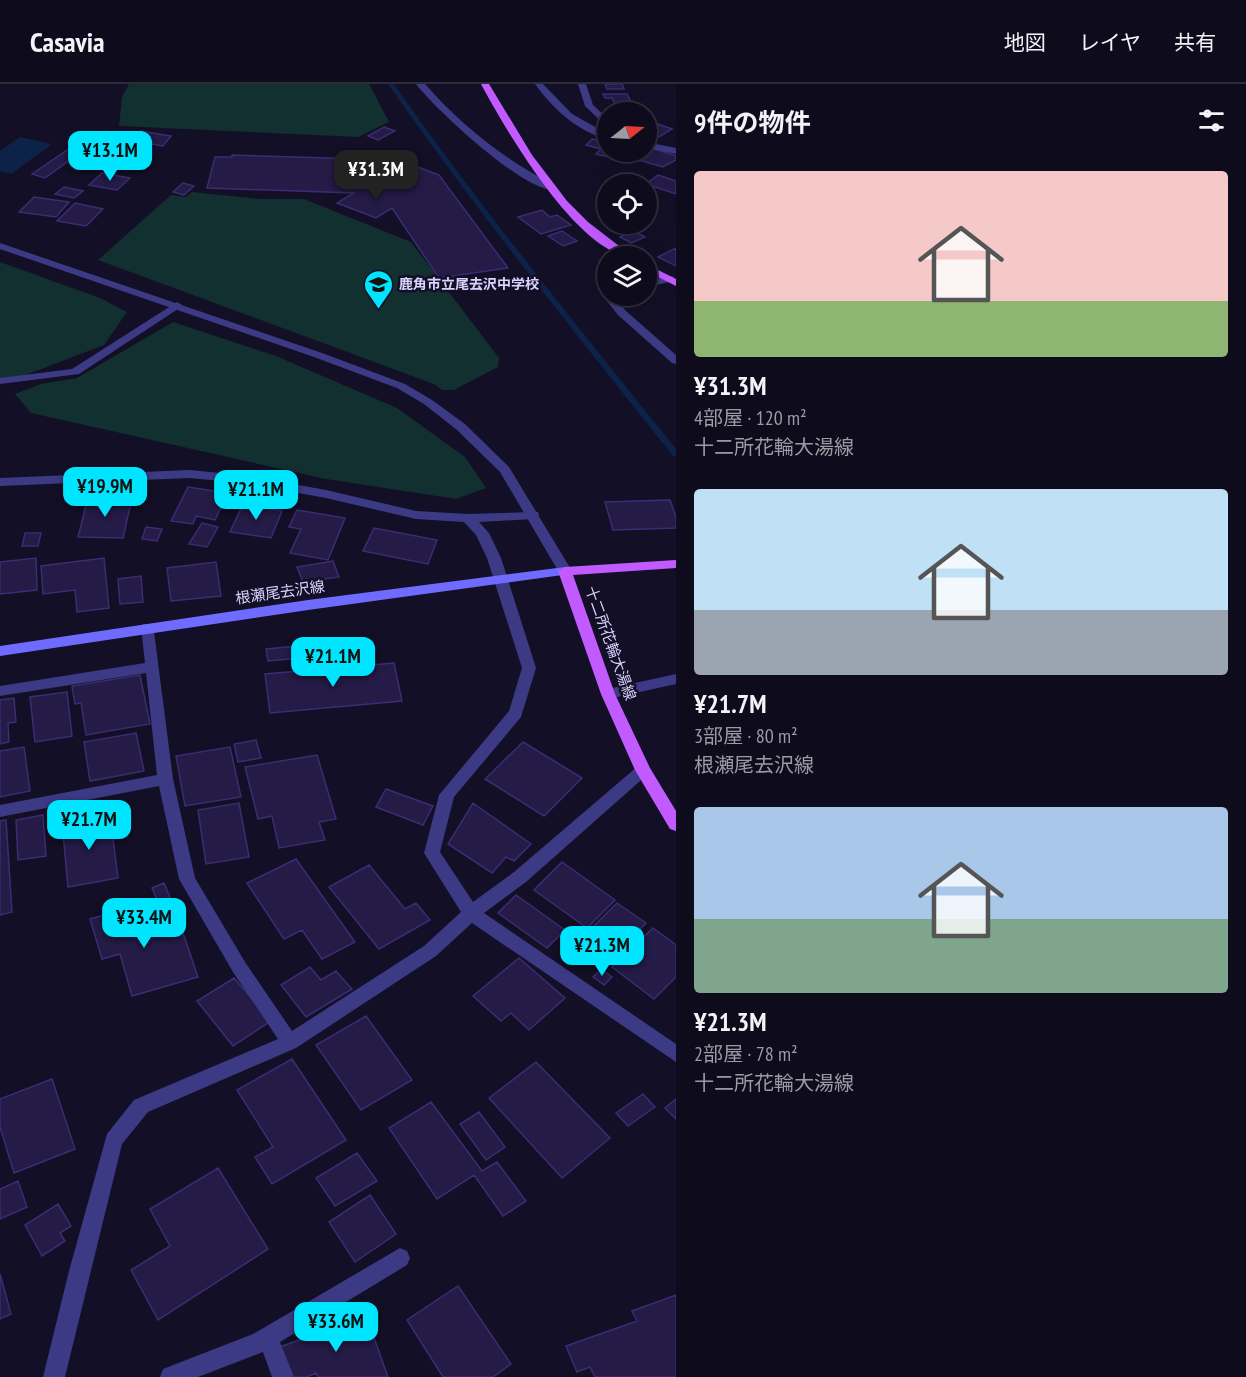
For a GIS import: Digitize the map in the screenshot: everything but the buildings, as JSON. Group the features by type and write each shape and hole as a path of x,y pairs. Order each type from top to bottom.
{"main road":[{"path":"485,84 510,132 565,204 608,246"},
{"path":"657,273 673,281"},
{"name":"十二所花輪大湯線","path":"676,564 565,571 608,694 643,770 676,825"},
{"name":"根瀬尾去沢線","path":"0,651 148,627 499,578 565,571"}],"street":[{"path":"420,84 449,118 506,164 553,188"},
{"path":"539,84 551,99 582,127 597,133"},
{"path":"582,84 589,106 597,114"},
{"path":"657,147 676,151"},
{"path":"0,246 177,305 391,382 428,402 461,427 505,470 565,571"},
{"path":"657,283 673,281"},
{"path":"0,381 75,372 177,305"},
{"path":"617,306 676,361"},
{"path":"0,482 189,474 255,481 416,515 468,518 533,515"},
{"path":"468,518 482,533 494,558 529,668 516,713 447,795 432,853 471,912 676,1054"},
{"path":"148,627 165,779 187,879 239,967 290,1042"},
{"path":"0,691 152,667"},
{"path":"608,694 676,679"},
{"path":"54,1377 114,1140 141,1106 290,1042 430,951 471,912 520,877 643,770"},
{"path":"0,811 165,779"},
{"path":"171,1377 268,1338 400,1258"},
{"path":"268,1338 283,1377"}],"green space":[{"path":"129,84 369,84 389,122 358,137 119,126 122,97"},
{"path":"192,192 261,199 304,199 411,242 499,358 498,367 454,390 442,390 434,384 98,260 171,195 186,197"},
{"path":"0,262 100,298 127,312 104,345 15,379 0,380"},
{"path":"173,322 276,356 397,408 465,457 486,488 456,499 326,479 31,413 15,394 41,384 77,378"}],"water":[{"path":"20,137 52,144 11,174 0,171 0,151"}],"waterway":[{"path":"391,84 437,150 676,454"}],"place":[{"name":"鹿角市立尾去沢中学校","path":"378,310"}]}
